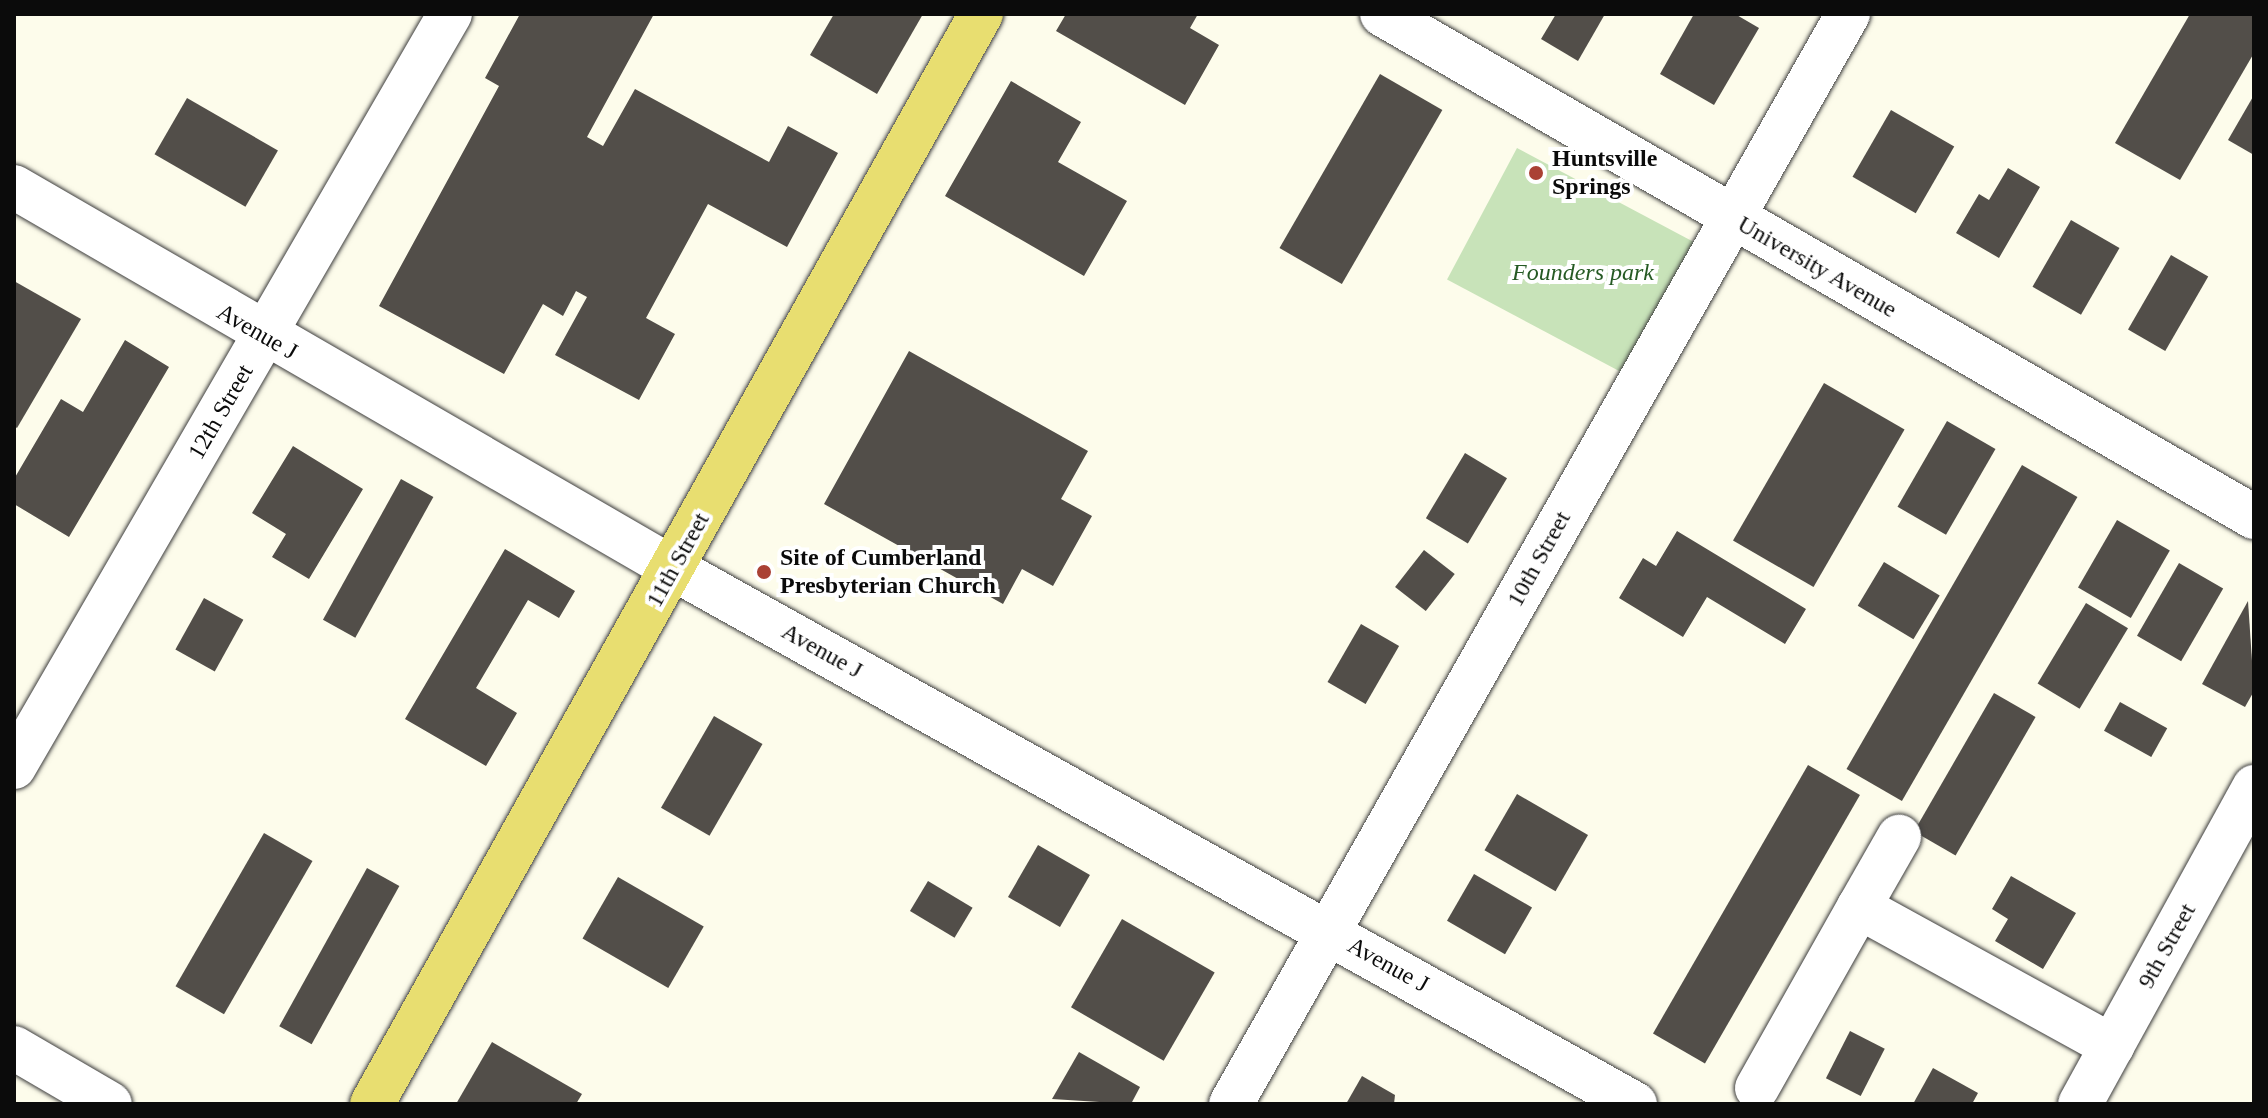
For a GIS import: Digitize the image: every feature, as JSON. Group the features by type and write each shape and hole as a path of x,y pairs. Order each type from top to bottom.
{"main road":[{"name":"11th Street","path":"372,1104 674,569 981,14"}],"street":[{"name":"12th Street","path":"14,767 450,14"},
{"name":"University Avenue","path":"1382,14 2254,517"},
{"name":"10th Street","path":"1231,1104 1848,14"},
{"name":"Avenue J","path":"14,187 264,337 674,569 1635,1104"},
{"name":"9th Street","path":"2080,1104 2254,787"},
{"path":"1757,1088 1899,837"},
{"path":"1859,907 2112,1046"},
{"path":"14,1048 98,1101"}],"green space":[{"name":"Founders park","path":"1517,148 1698,244 1628,376 1447,280"}],"building":[{"path":"520,14 654,14 587,137 603,146 635,89 769,162 788,126 838,153 787,247 708,204 646,318 675,334 639,400 555,355 587,297 576,291 563,316 543,304 504,374 379,306 499,86 485,78"},
{"path":"834,14 923,14 877,94 810,55"},
{"path":"1066,14 1198,14 1190,28 1219,45 1185,105 1056,31"},
{"path":"1556,14 1605,14 1578,61 1541,39"},
{"path":"1694,14 1735,14 1759,28 1714,105 1660,74"},
{"path":"2190,14 2254,15 2254,53 2180,180 2115,143"},
{"path":"1380,74 1442,110 1342,284 1280,248"},
{"path":"1011,81 1081,122 1058,162 1127,201 1084,276 945,196"},
{"path":"2254,95 2254,155 2228,140"},
{"path":"187,98 278,150 245,207 154,154"},
{"path":"1891,110 1954,147 1916,213 1852,177"},
{"path":"2008,168 2040,187 1999,258 1956,233 1979,194 1989,200"},
{"path":"2071,220 2119,248 2081,315 2032,287"},
{"path":"2171,255 2208,276 2165,351 2128,329"},
{"path":"14,281 81,319 17,428 14,426"},
{"path":"125,340 169,367 69,537 14,504 14,479 61,399 83,412"},
{"path":"909,351 1088,451 1061,499 1092,516 1053,586 1022,569 1003,604 824,504"},
{"path":"1824,383 1905,430 1814,587 1733,541"},
{"path":"1947,421 1995,449 1946,535 1898,507"},
{"path":"293,446 363,489 309,579 272,557 286,534 252,513"},
{"path":"1465,453 1507,478 1468,543 1426,518"},
{"path":"2022,465 2077,497 1902,801 1846,769"},
{"path":"401,479 433,497 355,638 323,620"},
{"path":"2117,520 2170,550 2131,618 2078,588"},
{"path":"1677,531 1806,609 1785,644 1707,597 1683,637 1619,598 1643,558 1656,566"},
{"path":"505,549 575,591 559,618 528,600 476,688 517,713 486,766 405,719"},
{"path":"1424,550 1455,574 1426,611 1395,587"},
{"path":"1884,562 1940,595 1913,639 1858,606"},
{"path":"2179,563 2223,588 2181,661 2137,636"},
{"path":"204,598 243,620 215,671 175,650"},
{"path":"2248,601 2254,691 2245,707 2202,684"},
{"path":"2086,603 2128,628 2080,709 2038,684"},
{"path":"1361,624 1399,646 1366,704 1328,682"},
{"path":"1994,693 2036,717 1956,856 1914,832"},
{"path":"2120,702 2167,728 2151,757 2104,731"},
{"path":"714,716 762,744 709,836 661,808"},
{"path":"1808,765 1860,795 1705,1063 1653,1033"},
{"path":"1517,794 1588,835 1556,891 1484,850"},
{"path":"264,833 312,861 224,1014 176,986"},
{"path":"1038,845 1090,875 1060,927 1008,897"},
{"path":"367,868 399,886 312,1044 279,1026"},
{"path":"1474,874 1532,908 1505,954 1447,921"},
{"path":"2011,876 2076,913 2043,969 1995,941 2008,919 1992,909"},
{"path":"618,877 704,926 668,988 582,938"},
{"path":"928,881 973,908 955,938 910,911"},
{"path":"1122,919 1215,972 1164,1061 1071,1007"},
{"path":"1850,1031 1885,1049 1861,1096 1826,1078"},
{"path":"492,1042 582,1094 576,1104 456,1104"},
{"path":"1079,1052 1140,1087 1131,1104 1052,1099"},
{"path":"1933,1068 1978,1093 1972,1104 1913,1104"},
{"path":"1362,1076 1395,1095 1394,1104 1346,1104"}],"place":[{"name":"Huntsville Springs","path":"1536,173"},
{"name":"Site of Cumberland Presbyterian Church","path":"764,572"}]}
